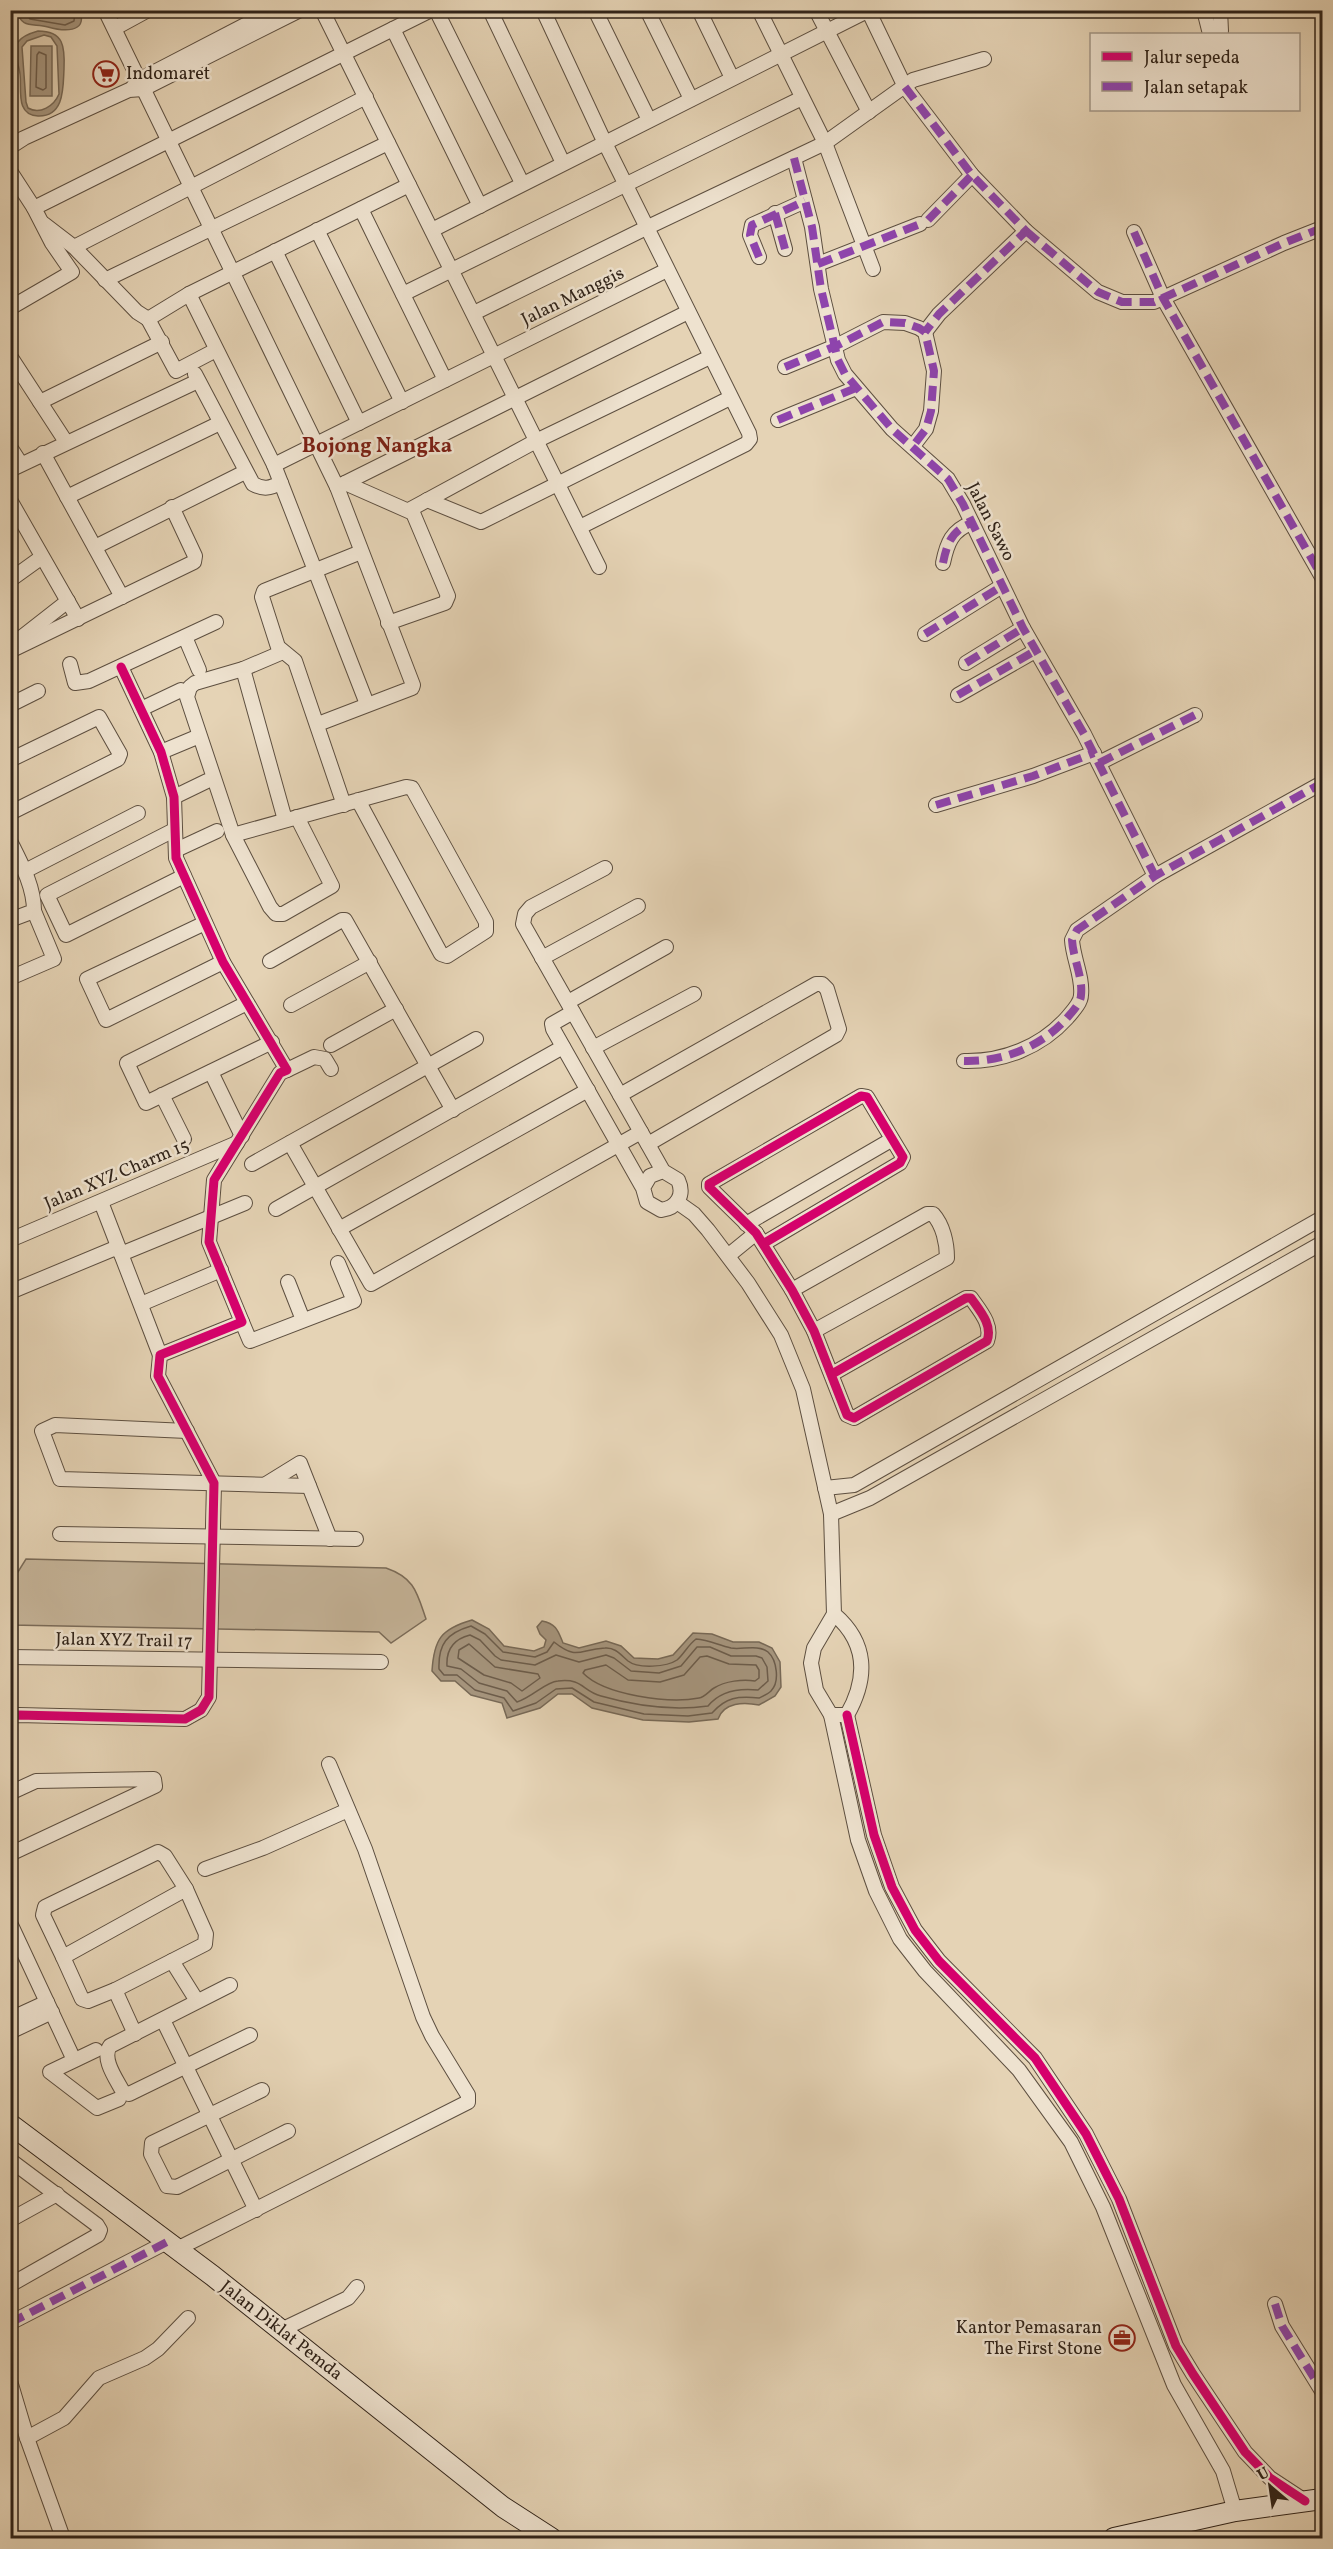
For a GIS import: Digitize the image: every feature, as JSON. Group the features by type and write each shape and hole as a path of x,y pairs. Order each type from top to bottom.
{"street":[{"path":"114,28 148,10"},
{"path":"252,29 274,10"},
{"path":"10,147 24,138 137,87 252,29 300,10"},
{"path":"322,10 599,567"},
{"path":"36,214 170,142 431,10"},
{"path":"436,10 522,183"},
{"path":"490,10 563,163"},
{"path":"543,10 604,142 750,439 746,444 580,527"},
{"path":"594,10 649,120"},
{"path":"647,10 691,99"},
{"path":"699,10 732,78"},
{"path":"759,10 825,143 873,269"},
{"path":"816,10 869,112"},
{"path":"1204,10 1210,33"},
{"path":"1218,33 1221,31 1220,10"},
{"path":"107,11 137,87 170,142 316,444 341,485 361,552 413,687 318,724"},
{"path":"432,230 868,11 905,87 972,175 1026,231 1098,292 1122,302 1154,302 1284,243 1323,228"},
{"path":"393,29 480,206"},
{"path":"474,313 825,143 918,78 984,59"},
{"path":"74,247 366,97"},
{"path":"402,294 802,98"},
{"path":"105,280 388,144"},
{"name":"Jalan Sawo","path":"794,158 818,264 821,289 842,367 856,388 892,429 948,479 963,504 1035,651 1097,758 1155,876"},
{"path":"10,171 72,272"},
{"path":"818,264 924,222 972,175"},
{"path":"148,319 189,294 409,185"},
{"path":"759,257 750,235 752,225 805,201"},
{"path":"361,208 445,381"},
{"path":"776,213 785,249"},
{"path":"36,214 74,247 137,312 148,319 162,342 174,369 178,370 216,350"},
{"path":"317,230 402,402"},
{"path":"925,332 939,314 1026,231"},
{"path":"1134,232 1163,298 1323,577"},
{"path":"275,251 359,423"},
{"path":"10,308 72,272 85,259"},
{"name":"Jalan Manggis","path":"274,465 667,270"},
{"path":"189,294 274,465 367,704"},
{"path":"341,485 688,312"},
{"path":"785,367 836,346 883,322 905,323 925,332"},
{"path":"913,446 926,429 931,411 934,371 925,332"},
{"path":"40,402 162,342"},
{"path":"10,356 66,442"},
{"path":"409,510 536,441 710,357"},
{"path":"190,364 253,484 261,488 269,488 281,483"},
{"path":"10,447 16,467 198,381"},
{"path":"778,420 856,388"},
{"path":"428,500 481,522 730,399"},
{"path":"67,497 220,423"},
{"path":"43,453 122,597"},
{"path":"95,546 245,472"},
{"path":"341,485 413,513 448,600 388,623"},
{"path":"10,500 14,517 42,557 78,619"},
{"path":"10,651 194,562 195,556 172,507"},
{"path":"943,563 949,539 964,526 972,523"},
{"path":"344,805 295,661 283,652 276,642 262,597 264,591 361,552"},
{"path":"10,580 42,557"},
{"path":"925,634 1002,586"},
{"path":"10,645 68,601"},
{"path":"70,664 75,683 89,681 216,622"},
{"path":"966,663 1023,628"},
{"path":"185,637 199,670"},
{"path":"958,695 1035,651"},
{"path":"243,669 291,819 332,886 283,914 276,914 270,907 233,835 187,697 190,687 195,682 243,669 283,652"},
{"path":"121,667 161,752 174,797 176,858 223,962 288,1070"},
{"path":"141,709 181,690"},
{"path":"10,705 38,691"},
{"path":"936,805 1097,758 1195,715"},
{"path":"10,760 99,717 120,754 118,759 10,813"},
{"path":"161,752 197,737"},
{"path":"174,797 207,781"},
{"path":"964,1062 991,1060 1012,1054 1040,1041 1057,1029 1081,997 1081,984 1073,954 1072,940 1077,930 1155,876 1323,783"},
{"path":"233,835 344,805 358,800 406,787 412,788 486,922 486,931 447,956 441,954 358,800"},
{"path":"25,871 138,813"},
{"path":"174,830 47,895 66,935 184,876"},
{"path":"176,850 217,831"},
{"path":"10,841 25,871 33,897 34,911 54,959 10,978"},
{"path":"605,868 531,907 525,914 523,924 542,958 570,1007 593,1048 620,1095 644,1138 663,1171 673,1175 680,1183 681,1193 677,1202 667,1209 655,1208 645,1200 643,1188 552,1025 570,1007 666,947"},
{"path":"542,958 638,906"},
{"path":"10,920 34,911"},
{"path":"270,961 343,920 453,1110"},
{"path":"205,923 87,979 106,1020 223,962"},
{"path":"291,1005 369,962"},
{"path":"291,1143 369,1282 373,1283 619,1145 644,1138 836,1035 839,1029 827,989 822,984 816,984 620,1095"},
{"path":"593,1048 694,993"},
{"path":"247,1003 127,1063 146,1103 272,1042"},
{"path":"331,1045 396,1009"},
{"path":"252,1164 476,1039"},
{"path":"276,1209 563,1047"},
{"path":"331,1069 325,1059 314,1057 280,1073 214,1180 209,1242 250,1341 354,1301 338,1263"},
{"path":"211,1072 239,1139"},
{"path":"339,1229 588,1090"},
{"path":"162,1095 184,1139"},
{"path":"754,1234 900,1163 903,1158 901,1150 891,1140 867,1096 864,1095 710,1184 711,1190 754,1234 792,1290 814,1331 847,1415 854,1418 987,1341 990,1334 988,1325 971,1298 966,1298 832,1374"},
{"name":"Jalan XYZ Charm 15","path":"10,1240 101,1202 239,1139"},
{"path":"729,1255 754,1234 891,1140"},
{"path":"643,1188 650,1176 663,1171"},
{"path":"10,1717 185,1719 201,1710 209,1696 214,1483 158,1376 160,1355 101,1202"},
{"path":"677,1202 694,1214 729,1255 766,1310 788,1351 803,1389 831,1514 834,1614 817,1641 811,1663 816,1690 831,1716 858,1840 876,1891 900,1940 925,1971 1019,2070 1071,2142 1103,2207 1169,2375 1223,2471 1235,2511"},
{"path":"10,1292 245,1203"},
{"path":"792,1290 927,1214 933,1214 937,1219 945,1239 947,1258 814,1331"},
{"path":"825,1488 854,1485 861,1482 1323,1218"},
{"path":"831,1514 870,1498 1323,1243"},
{"path":"141,1304 221,1270"},
{"path":"288,1282 303,1320"},
{"path":"160,1355 242,1322"},
{"path":"187,1431 55,1425 42,1431 60,1479 309,1486"},
{"path":"266,1484 300,1463 330,1539"},
{"path":"861,1482 870,1498"},
{"path":"60,1534 356,1539"},
{"path":"834,1614 851,1632 860,1650 862,1668 857,1697 847,1715 874,1835 892,1887 915,1930 939,1961 1035,2058 1086,2134 1119,2199 1176,2346 1192,2374 1245,2452 1270,2478 1314,2500"},
{"name":"Jalan XYZ Trail 17","path":"10,1657 381,1662"},
{"path":"831,1716 847,1715"},
{"path":"10,2323 468,2102 468,2095 423,2017 368,1859 329,1764"},
{"path":"10,1793 36,1781 154,1779 155,1786 10,1854"},
{"path":"205,1869 263,1848 348,1810"},
{"path":"158,1852 165,1856 186,1889 207,1940 201,1948 115,1990 85,2001 63,1957 43,1916 45,1907 158,1852"},
{"path":"63,1957 186,1889"},
{"path":"10,1923 16,1948 49,2007 74,2060"},
{"path":"172,1961 197,2001"},
{"path":"230,1985 110,2046 106,2055 126,2094 250,2035"},
{"path":"115,1990 135,2034"},
{"path":"10,2019 49,2007"},
{"path":"10,2034 49,2007"},
{"path":"163,2020 254,2207"},
{"path":"96,2050 50,2072 98,2108 119,2099"},
{"path":"262,2090 152,2143 151,2154 167,2186 174,2188 288,2131"},
{"name":"Jalan Diklat Pemda","path":"10,2124 281,2330 503,2507 551,2538"},
{"path":"10,2160 97,2225 100,2230 98,2235 10,2284"},
{"path":"10,2220 57,2194"},
{"path":"281,2330 348,2298 357,2287"},
{"path":"1275,2304 1282,2326 1323,2391"},
{"path":"27,2438 63,2418 99,2378 145,2358 158,2349 188,2318"},
{"path":"10,2381 27,2438 63,2538"},
{"path":"1114,2538 1235,2511 1314,2500"}],"shaded area":[{"path":"26,1559 386,1568 409,1582 417,1594 426,1619 391,1643 379,1632 11,1625 11,1583"}],"water":[{"path":"18,11 80,11 81,18 77,27 66,30 25,23 19,17"},
{"path":"38,31 58,37 64,54 61,99 53,111 47,115 38,116 26,111 21,100 16,46 27,35","holes":["44,35 51,37 57,46 59,94 46,108 33,110 28,108 26,102 22,47 27,41"]},
{"path":"31,46 52,46 52,96 30,96"},
{"path":"472,1620 489,1629 504,1646 534,1651 544,1647 546,1640 537,1627 542,1621 554,1626 563,1643 579,1648 606,1641 621,1646 634,1658 658,1659 673,1655 693,1633 712,1634 733,1642 759,1642 772,1648 780,1662 781,1687 775,1696 759,1705 730,1706 721,1713 718,1719 689,1722 643,1720 592,1708 572,1694 558,1694 540,1708 507,1718 502,1703 471,1695 455,1681 441,1681 432,1671 437,1643 441,1637 453,1627"}],"marked path":[{"path":"905,87 972,175 1026,231 939,314 925,332"},
{"path":"794,158 812,227 821,289 838,360 845,374 892,429 948,479 963,504 1023,628 1084,734 1155,876"},
{"path":"928,220 972,175"},
{"path":"759,257 750,235 752,225 805,201"},
{"path":"775,213 785,249"},
{"path":"818,264 920,224"},
{"path":"1026,231 1098,292 1122,302 1154,302 1322,228"},
{"path":"1134,232 1163,298 1322,577"},
{"path":"785,367 836,346 883,322 905,323 919,328 925,332 934,371 931,411 926,429 913,446"},
{"path":"778,420 856,388"},
{"path":"943,563 951,538 960,529 972,523"},
{"path":"925,634 1002,586"},
{"path":"966,663 1023,628"},
{"path":"958,695 1035,651"},
{"path":"1099,763 1195,715"},
{"path":"936,805 1033,776 1094,753"},
{"path":"964,1061 993,1059 1020,1051 1045,1037 1067,1018 1081,998 1081,981 1072,940 1077,930 1155,876 1322,783"},
{"path":"10,2323 167,2242"},
{"path":"1275,2304 1282,2326 1322,2391"}],"cycle path":[{"path":"10,1717 18,1715 185,1719 201,1710 209,1697 214,1483 158,1376 160,1355 242,1322 209,1242 214,1180 280,1073 287,1070 223,962 176,858 174,797 161,752 121,667"},
{"path":"763,1244 900,1163 903,1157 867,1097 861,1096 709,1184 709,1187 756,1233 792,1290 814,1331 847,1415 854,1418 987,1341 988,1335 987,1324 982,1313 971,1298 966,1298 832,1374"},
{"path":"847,1715 874,1835 892,1887 915,1930 939,1961 1035,2058 1086,2134 1119,2199 1176,2346 1193,2374 1245,2452 1270,2478 1305,2501"}],"place":[{"name":"Indomaret","path":"106,74"},
{"name":"Kantor Pemasaran The First Stone","path":"1122,2338"}],"district":[{"name":"Bojong Nangka","path":"377,446"}]}
